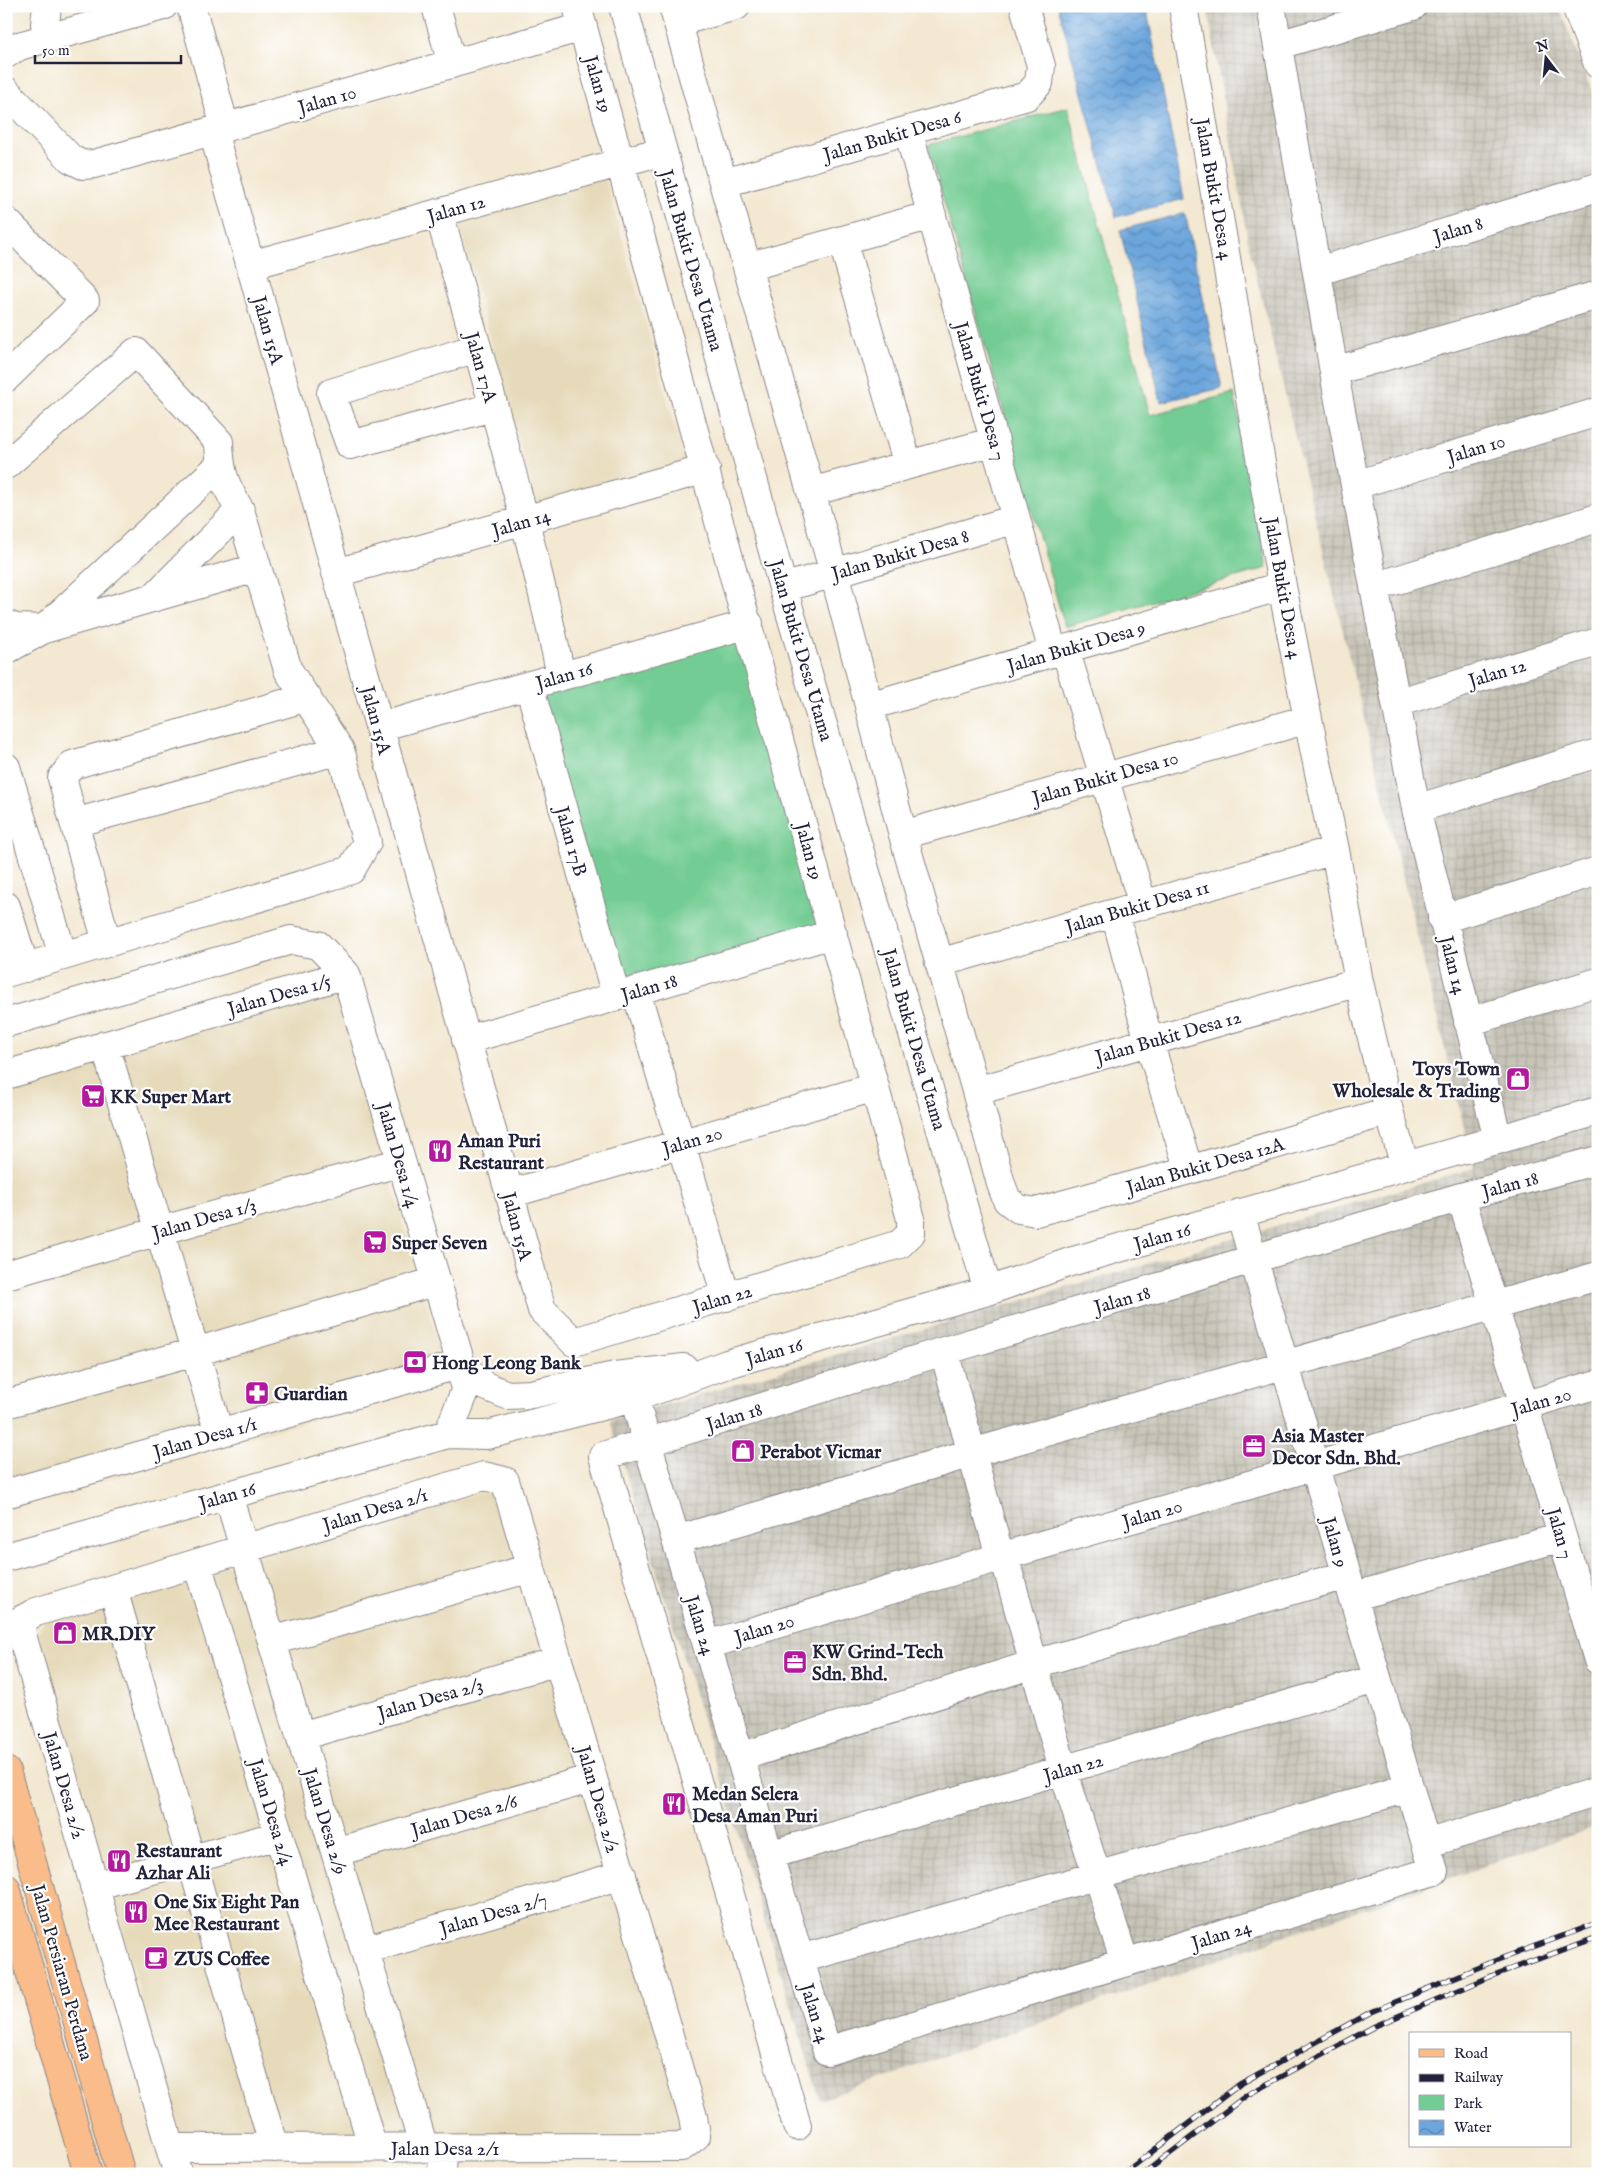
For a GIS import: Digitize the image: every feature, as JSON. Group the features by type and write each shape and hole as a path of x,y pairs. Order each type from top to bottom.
{"main road":[{"name":"Jalan Persiaran Perdana","path":"6,1771 121,2174"},
{"name":"Jalan Persiaran Perdana","path":"6,1888 88,2174"}],"street":[{"path":"47,6 45,24 48,38"},
{"path":"6,54 20,46 162,6"},
{"name":"Jalan 15A","path":"191,6 251,265 542,1310"},
{"path":"436,6 452,64"},
{"name":"Jalan Bukit Desa Utama","path":"623,6 784,588 988,1291"},
{"path":"736,6 676,14 834,573 903,835 976,1091"},
{"name":"Jalan Bukit Desa 6","path":"724,183 1027,96 1039,83 1041,66 1024,6"},
{"name":"Jalan Bukit Desa 4","path":"1183,6 1282,586 1335,850 1359,982 1389,1111 1405,1166"},
{"path":"1271,6 1334,370 1374,587 1416,809 1442,919"},
{"path":"1278,45 1413,6"},
{"path":"1576,6 1598,64"},
{"name":"Jalan 10","path":"6,91 71,159 83,165 94,164 452,64 580,17"},
{"name":"Jalan 19","path":"580,17 749,624 911,1219 911,1234"},
{"name":"Jalan Bukit Desa 7","path":"908,130 1016,519 1059,651 1104,778 1143,905"},
{"name":"Jalan 12","path":"251,265 662,151"},
{"name":"Jalan 8","path":"1318,271 1598,187"},
{"name":"Jalan 17A","path":"439,213 543,588 561,676"},
{"path":"747,267 932,215"},
{"path":"6,221 85,301 6,378"},
{"path":"842,240 908,466"},
{"path":"1334,370 1598,295"},
{"path":"477,348 331,393 350,445 493,407"},
{"path":"6,465 136,352 219,442 219,466 227,488 240,510 288,670 340,750 367,842 351,870 16,971 8,916"},
{"name":"Jalan 10","path":"1355,485 1598,412"},
{"path":"811,492 995,442"},
{"path":"6,624 15,628 44,629 219,466"},
{"name":"Jalan 14","path":"336,573 706,469"},
{"path":"152,599 240,510"},
{"path":"1374,587 1598,518"},
{"name":"Jalan Bukit Desa 8","path":"784,588 1016,519"},
{"path":"6,650 44,629 256,568"},
{"name":"Jalan Bukit Desa 9","path":"869,706 1282,586"},
{"name":"Jalan 16","path":"379,727 749,624"},
{"name":"Jalan 12","path":"1396,703 1597,645"},
{"name":"Jalan 17B","path":"529,685 626,994 681,1144 726,1296"},
{"path":"107,943 62,778 72,765 307,697"},
{"name":"Jalan Bukit Desa 10","path":"903,835 1308,719"},
{"path":"74,823 340,750"},
{"path":"1416,809 1598,753"},
{"path":"6,767 63,956"},
{"name":"Jalan Bukit Desa 11","path":"939,962 1335,850"},
{"name":"Jalan 14","path":"1498,1140 1442,919 1598,871"},
{"path":"1115,913 1149,1042 1189,1170"},
{"name":"Jalan 18","path":"466,1040 833,934"},
{"name":"Jalan Desa 1/5","path":"6,1024 291,940 318,945 346,974 6,1075"},
{"name":"Jalan Desa 1/4","path":"346,974 461,1364"},
{"name":"Jalan Bukit Desa 12","path":"976,1091 1359,982"},
{"path":"1468,1022 1598,982"},
{"path":"105,1045 219,1433"},
{"name":"Jalan 20","path":"509,1194 875,1087"},
{"name":"Jalan Bukit Desa 12A","path":"976,1091 1007,1200 1019,1209 1036,1212 1189,1170 1389,1111"},
{"name":"Jalan 16","path":"6,1557 448,1434 487,1435 634,1398 727,1364 988,1291 1070,1262 1598,1111"},
{"name":"Jalan 18","path":"798,2126 603,1456 944,1351 1461,1197 1598,1160"},
{"name":"Jalan Desa 1/3","path":"6,1275 401,1162"},
{"name":"Jalan 7","path":"1461,1197 1562,1537 1589,1596 1598,1660"},
{"name":"Jalan 9","path":"1240,1213 1434,1871"},
{"name":"Jalan 22","path":"542,1310 574,1342 900,1244 911,1234"},
{"path":"676,1540 972,1453 1598,1276"},
{"path":"6,1404 196,1352 437,1281"},
{"path":"944,1351 1063,1770 1125,1963"},
{"path":"448,1434 465,1391 461,1364"},
{"name":"Jalan 16","path":"461,1364 483,1385 506,1395 532,1394 616,1376 727,1364"},
{"name":"Jalan Desa 1/1","path":"6,1492 12,1492 461,1364"},
{"name":"Jalan 20","path":"707,1645 1002,1556 1598,1384"},
{"name":"Jalan 24","path":"634,1398 827,2051 1434,1871"},
{"name":"Jalan Desa 2/1","path":"244,1549 484,1476 505,1481"},
{"name":"Jalan Desa 2/2","path":"505,1481 693,2117"},
{"name":"Jalan Desa 2/9","path":"228,1494 365,1950 436,2157"},
{"path":"740,1758 1034,1664 1349,1586 1562,1537"},
{"name":"Jalan Desa 2/2","path":"174,2161 22,1635 21,1620 36,1612 244,1549"},
{"name":"Jalan Desa 2/4","path":"197,1563 373,2148"},
{"path":"272,1641 531,1568"},
{"path":"113,1589 274,2148"},
{"name":"Jalan Desa 2/3","path":"301,1736 558,1661"},
{"name":"Jalan 22","path":"769,1855 1376,1679"},
{"name":"Jalan Desa 2/6","path":"336,1852 593,1778"},
{"path":"800,1959 1409,1788"},
{"path":"1426,1844 1598,1791"},
{"path":"94,1886 279,1835"},
{"name":"Jalan Desa 2/7","path":"365,1950 622,1875"},
{"name":"Jalan Desa 2/1","path":"174,2161 274,2148 373,2148 436,2157 682,2148 696,2136 693,2117"}],"shaded area":[{"path":"1207,6 1559,6 1598,107 1598,1826 820,2100 610,1421 1474,1168 1249,247"},
{"path":"604,175 686,466 538,510 457,216"},
{"path":"328,968 449,1379 6,1510 6,1063"},
{"path":"503,1487 687,2137 180,2134 38,1632 48,1616"}],"green space":[{"path":"1068,107 1150,415 1234,393 1267,568 1065,627 928,145"},
{"path":"749,624 833,934 616,996 529,685"}],"water":[{"path":"1058,6 1146,6 1184,199 1116,217"},
{"path":"1185,213 1222,388 1161,402 1120,230"}],"railway":[{"path":"1123,2174 1240,2084 1369,2013 1489,1963 1598,1923"},
{"path":"1143,2174 1247,2095 1375,2026 1494,1975 1598,1937"}],"place":[{"name":"Toys Town Wholesale & Trading","path":"1518,1079"},
{"name":"KK Super Mart","path":"93,1096"},
{"name":"Aman Puri Restaurant","path":"440,1151"},
{"name":"Super Seven","path":"375,1242"},
{"name":"Hong Leong Bank","path":"415,1362"},
{"name":"Guardian","path":"257,1393"},
{"name":"Asia Master Decor Sdn. Bhd.","path":"1254,1446"},
{"name":"Perabot Vicmar","path":"743,1451"},
{"name":"MR.DIY","path":"65,1633"},
{"name":"KW Grind-Tech Sdn. Bhd.","path":"795,1662"},
{"name":"Medan Selera Desa Aman Puri","path":"674,1804"},
{"name":"Restaurant Azhar Ali","path":"119,1861"},
{"name":"One Six Eight Pan Mee Restaurant","path":"136,1912"},
{"name":"ZUS Coffee","path":"156,1958"}]}
